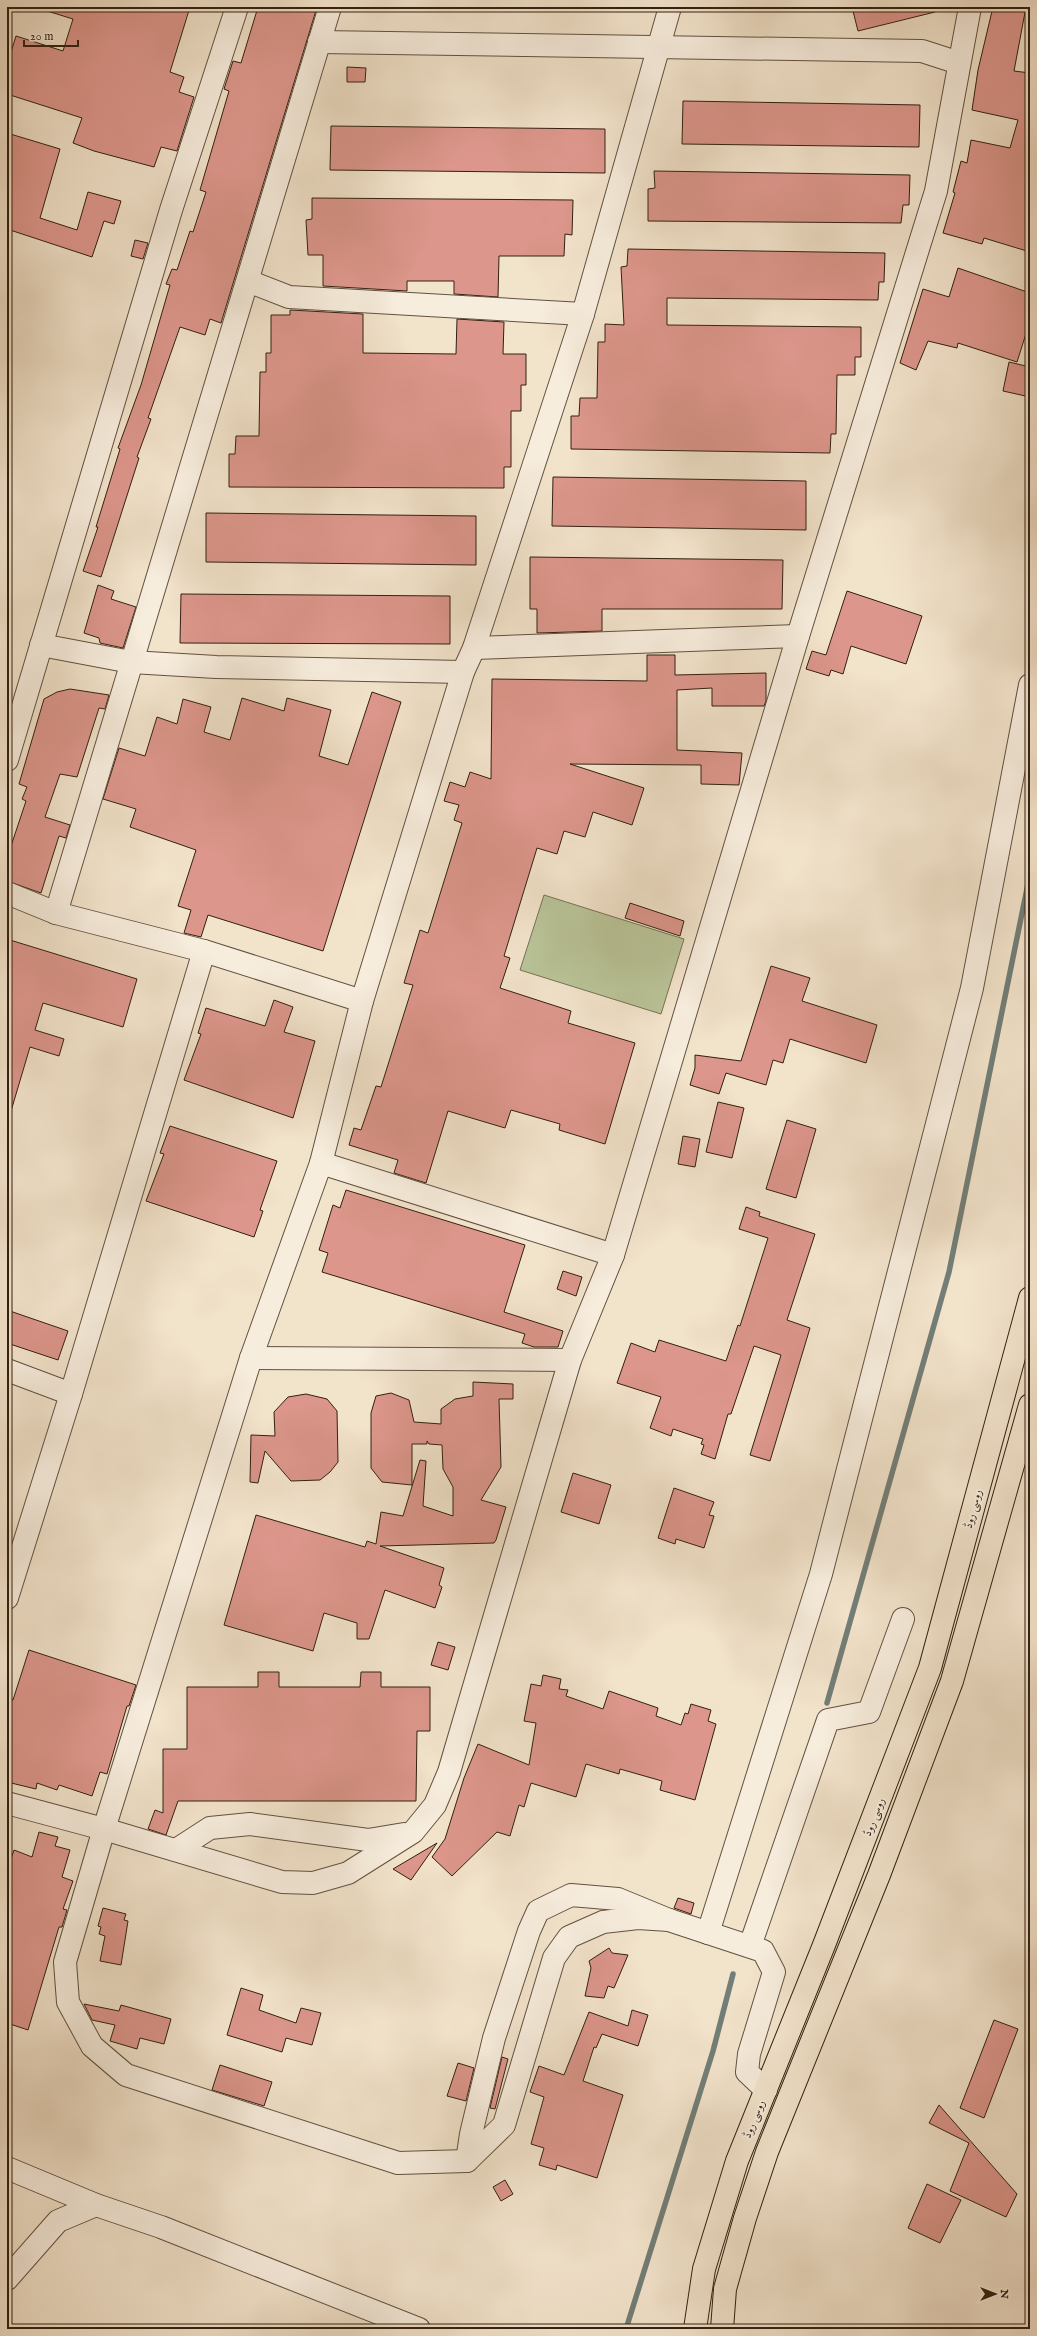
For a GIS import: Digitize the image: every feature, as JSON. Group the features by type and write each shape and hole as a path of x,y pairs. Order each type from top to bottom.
{"main road":[{"name":"روسی روڈ","path":"695,2329 704,2269 721,2209 737,2161 857,1862 930,1668 1030,1298"},
{"name":"روسی روڈ","path":"722,2329 725,2289 744,2218 767,2152 879,1875 952,1681 1030,1406"}],"street":[{"path":"7,760 171,210 237,7"},
{"path":"56,913 330,7"},
{"path":"669,1920 638,1918 603,1922 569,1937 554,1958 504,2125 467,2162 398,2163 126,2074 92,2046 68,2002 65,1962 104,1829 251,1358 321,1163 362,1001 463,672 474,648 583,314 657,47 670,7"},
{"path":"7,1803 104,1829 282,1882 313,1883 348,1873 413,1832 435,1805 449,1772 570,1360 613,1255 798,636 936,191 970,7"},
{"path":"319,42 922,51 959,63"},
{"path":"248,281 289,297 583,314"},
{"path":"474,648 798,636"},
{"path":"41,645 131,662 216,667 463,672"},
{"path":"708,1933 821,1574 972,988 1030,685"},
{"path":"7,893 56,913 204,951 362,1001"},
{"path":"7,1598 71,1394 204,951"},
{"path":"321,1163 613,1255"},
{"path":"251,1358 570,1360"},
{"path":"7,1370 71,1394"},
{"path":"750,1946 828,1720 869,1712 903,1619"},
{"path":"176,1850 210,1828 250,1824 368,1840 413,1832"},
{"path":"467,2162 471,2134 494,2038 528,1931 538,1912 572,1895 618,1899 669,1920 764,1951 774,1972 749,2054 747,2072 766,2090"},
{"path":"7,2168 96,2205 161,2227 419,2329"},
{"path":"7,2279 58,2221 96,2205"}],"green space":[{"path":"544,895 684,939 661,1014 520,970"}],"building":[{"path":"45,7 190,7 170,72 184,77 179,92 194,97 177,151 161,147 154,167 94,151 73,143 82,118 7,94 7,65 16,36 63,51 73,19 44,10"},
{"path":"258,7 317,7 221,323 210,319 205,335 180,327 148,418 151,419 137,457 139,458 101,577 83,571 98,527 96,527 120,449 118,448 141,385 170,285 166,284 172,269 177,270 190,231 193,232 206,192 200,190 229,91 224,89 233,61 241,63"},
{"path":"852,7 934,7 935,12 858,31"},
{"path":"993,7 1026,7 1014,71 1030,73 1030,252 984,238 982,244 943,233 955,193 953,192 961,161 967,163 971,140 1010,148 1018,120 972,110 978,70"},
{"path":"347,67 366,68 365,82 347,82"},
{"path":"683,101 920,105 919,147 682,144"},
{"path":"331,126 605,129 605,173 330,170"},
{"path":"7,133 60,149 40,218 77,230 88,192 121,201 114,224 104,221 92,257 7,229"},
{"path":"654,171 910,175 909,205 903,205 901,223 648,221 648,189 655,188"},
{"path":"312,198 573,200 572,235 565,234 564,256 499,256 498,297 454,294 454,281 407,281 407,291 323,286 323,255 308,255 306,220 312,219"},
{"path":"135,240 148,243 143,259 131,256"},
{"path":"628,249 885,253 884,282 879,282 878,300 667,298 667,325 861,327 861,357 855,357 855,375 837,375 836,434 831,434 830,453 571,449 571,416 579,416 580,398 597,398 598,342 605,342 605,324 624,325 621,267 627,266"},
{"path":"958,268 1030,293 1030,321 1017,362 958,343 957,348 928,341 916,370 900,363 923,289 949,297"},
{"path":"290,310 363,314 363,353 456,354 457,319 504,322 503,354 526,354 526,385 521,385 521,411 511,411 511,467 504,467 504,488 229,487 229,454 235,454 236,436 259,436 260,372 266,372 266,353 271,353 271,315 290,315"},
{"path":"1009,362 1030,367 1030,397 1003,391"},
{"path":"553,477 806,481 806,530 552,526"},
{"path":"206,513 476,516 476,565 206,562"},
{"path":"530,557 783,560 782,609 602,609 602,631 537,633 537,609 530,609"},
{"path":"98,585 114,591 111,599 136,607 123,648 100,643 99,638 84,633"},
{"path":"847,591 922,616 906,664 851,646 843,674 831,670 829,676 806,669 812,651 826,655"},
{"path":"181,594 450,596 450,644 180,643"},
{"path":"647,655 675,655 675,675 766,673 766,701 764,706 712,706 712,688 677,690 677,750 742,753 739,785 701,784 701,765 570,764 644,788 632,825 593,812 585,837 564,831 557,854 537,848 504,956 510,958 500,988 571,1011 568,1023 635,1043 605,1144 559,1130 560,1124 511,1110 505,1128 448,1111 426,1183 394,1173 398,1160 349,1145 354,1128 361,1130 376,1086 381,1087 413,985 404,983 420,930 428,933 462,823 454,820 459,805 444,801 450,782 465,787 470,772 491,779 492,679 647,681"},
{"path":"70,689 109,695 105,709 99,708 77,777 60,774 45,817 70,825 66,838 59,836 41,893 7,881 7,858 26,801 22,799 27,787 19,784 44,699 57,692"},
{"path":"372,692 401,702 323,951 208,915 201,937 184,933 191,910 178,906 196,850 130,827 136,809 103,799 119,748 145,756 157,717 177,724 183,699 211,707 204,732 230,740 242,698 284,711 287,698 331,710 319,756 348,765"},
{"path":"630,903 684,921 680,936 625,918"},
{"path":"10,940 137,979 123,1027 43,1003 35,1030 64,1039 59,1056 30,1047 11,1111 7,1110 7,949"},
{"path":"771,966 810,978 802,1001 877,1025 866,1063 790,1039 783,1063 773,1060 766,1085 726,1073 719,1094 690,1085 695,1068 695,1055 741,1061"},
{"path":"274,1000 293,1007 284,1032 315,1041 293,1118 184,1080 201,1034 198,1033 206,1008 265,1026"},
{"path":"718,1102 744,1108 732,1158 706,1152"},
{"path":"787,1120 816,1129 796,1198 766,1189"},
{"path":"170,1126 277,1161 260,1210 263,1211 254,1237 146,1201 164,1154 160,1153"},
{"path":"683,1136 700,1139 695,1167 678,1164"},
{"path":"346,1190 525,1245 504,1312 563,1331 558,1347 534,1347 522,1343 525,1334 322,1272 328,1253 319,1250 333,1205 340,1208"},
{"path":"746,1207 760,1212 759,1216 815,1234 787,1320 810,1328 770,1461 750,1455 781,1355 754,1346 731,1414 728,1414 715,1459 701,1454 704,1445 701,1444 703,1439 673,1429 671,1436 650,1428 661,1397 617,1383 631,1343 655,1352 659,1340 726,1361 738,1325 740,1326 768,1238 739,1229"},
{"path":"563,1271 582,1277 576,1296 557,1289"},
{"path":"7,1310 68,1331 58,1360 7,1343"},
{"path":"473,1382 513,1384 513,1399 499,1399 501,1467 481,1500 506,1507 496,1540 494,1543 380,1546 444,1568 439,1585 442,1587 435,1608 385,1590 369,1639 357,1639 357,1623 324,1613 313,1651 224,1625 256,1515 365,1547 367,1541 376,1544 381,1512 403,1516 420,1460 426,1461 423,1506 453,1516 453,1487 443,1469 442,1445 429,1444 427,1441 427,1444 412,1444 412,1485 382,1482 371,1468 371,1413 376,1396 391,1393 409,1400 414,1422 441,1424 441,1409 455,1399 473,1396"},
{"path":"306,1394 327,1399 337,1411 338,1462 330,1472 320,1480 291,1481 265,1451 258,1483 250,1482 251,1435 275,1436 274,1412 288,1397"},
{"path":"573,1473 611,1485 599,1524 561,1512"},
{"path":"674,1488 714,1502 709,1515 714,1516 704,1548 676,1539 675,1544 658,1538"},
{"path":"438,1642 455,1647 448,1670 431,1665"},
{"path":"29,1650 136,1685 129,1706 127,1706 107,1774 100,1772 92,1796 59,1785 57,1790 37,1783 36,1789 7,1782 7,1764 11,1744 7,1743 7,1699 13,1700"},
{"path":"258,1672 279,1672 279,1687 360,1687 361,1672 381,1672 381,1687 430,1687 430,1731 417,1731 416,1801 178,1801 166,1835 148,1829 155,1810 163,1813 163,1749 187,1749 187,1687 258,1687"},
{"path":"543,1675 561,1679 559,1689 568,1690 566,1696 603,1709 609,1691 658,1708 656,1716 681,1725 685,1713 688,1714 691,1704 711,1710 708,1721 716,1724 695,1800 660,1790 662,1781 620,1769 619,1774 586,1764 576,1797 531,1783 524,1807 519,1805 510,1836 497,1832 452,1876 432,1857 445,1839 464,1778 478,1744 529,1765 536,1723 524,1721 531,1684 541,1686"},
{"path":"39,1832 58,1837 55,1846 70,1850 62,1877 73,1881 63,1909 67,1910 62,1927 59,1927 28,2030 7,2023 7,1871 14,1850 32,1857"},
{"path":"437,1843 411,1880 393,1869"},
{"path":"678,1898 694,1903 691,1914 674,1908"},
{"path":"103,1908 126,1914 124,1920 128,1921 121,1965 100,1961 105,1936 99,1934 101,1927 98,1926"},
{"path":"609,1948 612,1953 628,1955 614,1988 608,1986 604,1998 585,1996 591,1968 589,1961"},
{"path":"241,1988 263,1995 259,2010 296,2023 301,2008 321,2013 312,2045 286,2038 282,2052 227,2035"},
{"path":"84,2004 119,2011 121,2005 171,2019 164,2044 140,2038 137,2049 110,2041 115,2025 92,2020"},
{"path":"632,2010 648,2015 638,2046 602,2034 596,2048 594,2047 583,2081 623,2095 597,2178 557,2165 556,2170 539,2165 544,2148 531,2144 544,2097 530,2092 539,2066 564,2075 589,2012 628,2026"},
{"path":"994,2020 1018,2029 984,2118 960,2108"},
{"path":"502,2057 508,2059 495,2109 490,2108"},
{"path":"458,2063 474,2068 466,2101 447,2096"},
{"path":"220,2065 272,2082 264,2106 212,2090"},
{"path":"939,2105 1017,2194 1006,2217 950,2191 969,2143 929,2123"},
{"path":"505,2180 513,2194 501,2201 493,2187"},
{"path":"927,2184 961,2200 940,2243 908,2228"}],"waterway":[{"path":"827,1703 949,1272 1030,874"},
{"path":"626,2329 713,2051 733,1974"}]}
